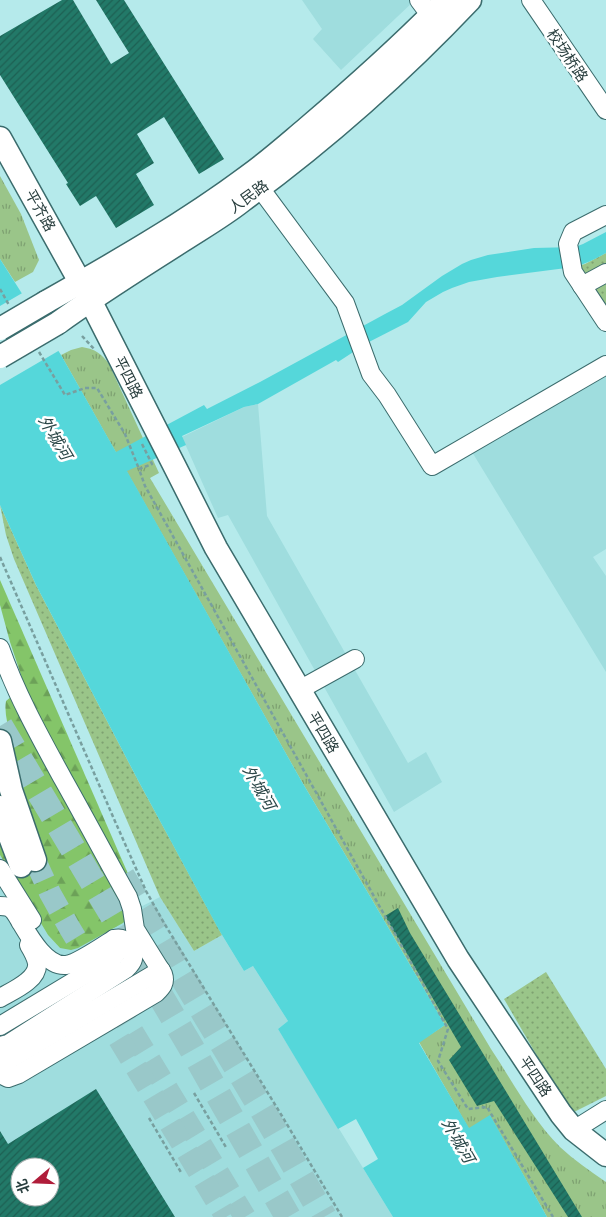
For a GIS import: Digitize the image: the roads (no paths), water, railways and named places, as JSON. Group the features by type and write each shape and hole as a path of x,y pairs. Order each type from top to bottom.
{"main road":[{"name":"人民路","path":"0,357 58,323 86,291 176,225 250,175 385,60 425,8 446,0"},
{"name":"人民路","path":"0,329 46,302 86,291 238,204 300,158 398,73 470,0"},
{"name":"平齐路","path":"0,138 86,291"},
{"name":"平四路","path":"86,291 145,429 174,465 216,548 458,959 561,1114 574,1130 606,1155"},
{"path":"0,741 11,790 12,868"},
{"path":"0,807 10,837 12,868"}],"street":[{"name":"校场桥路","path":"531,0 606,110"},
{"path":"260,188 345,303 371,374 432,466 606,365"},
{"path":"606,215 573,232 568,244 578,279 606,322"},
{"path":"578,279 606,273"},
{"path":"0,648 20,699 128,897 132,909 124,935 117,943 118,952 111,959 0,1026"},
{"path":"299,690 355,659"},
{"path":"12,868 45,941 61,955 75,953 124,935"},
{"path":"0,906 8,906 13,911 34,944 46,957 64,966 73,964 124,935"},
{"path":"0,913 7,915 17,927 35,954 38,965 33,977 0,998"},
{"path":"0,1074 6,1078 14,1077 156,994 164,984 161,970 124,935"},
{"path":"0,1046 8,1044 131,965 133,959 130,946 124,935"},
{"path":"0,1063 14,1058 161,970"},
{"path":"574,1130 606,1110"}],"water":[{"name":"外城河","path":"606,232 606,253 583,264 574,267 469,282 443,292 426,302 408,322 367,343 338,362 336,360 258,404 244,407 182,436 186,445 127,471 302,782 445,1025 419,1043 469,1128 490,1115 547,1217 393,1217 363,1168 378,1159 356,1119 338,1129 278,1029 288,1021 253,966 244,971 219,930 36,585 0,505 0,259 61,355 116,452 204,405 207,409 260,382 402,305 462,264 488,255 534,248 575,247"}],"tunnel":[{"path":"0,726 192,1049 288,1217"},
{"path":"35,860 50,893 69,927 245,1217"},
{"path":"122,876 266,1116 324,1217"},
{"path":"102,1011 226,1217"}]}
